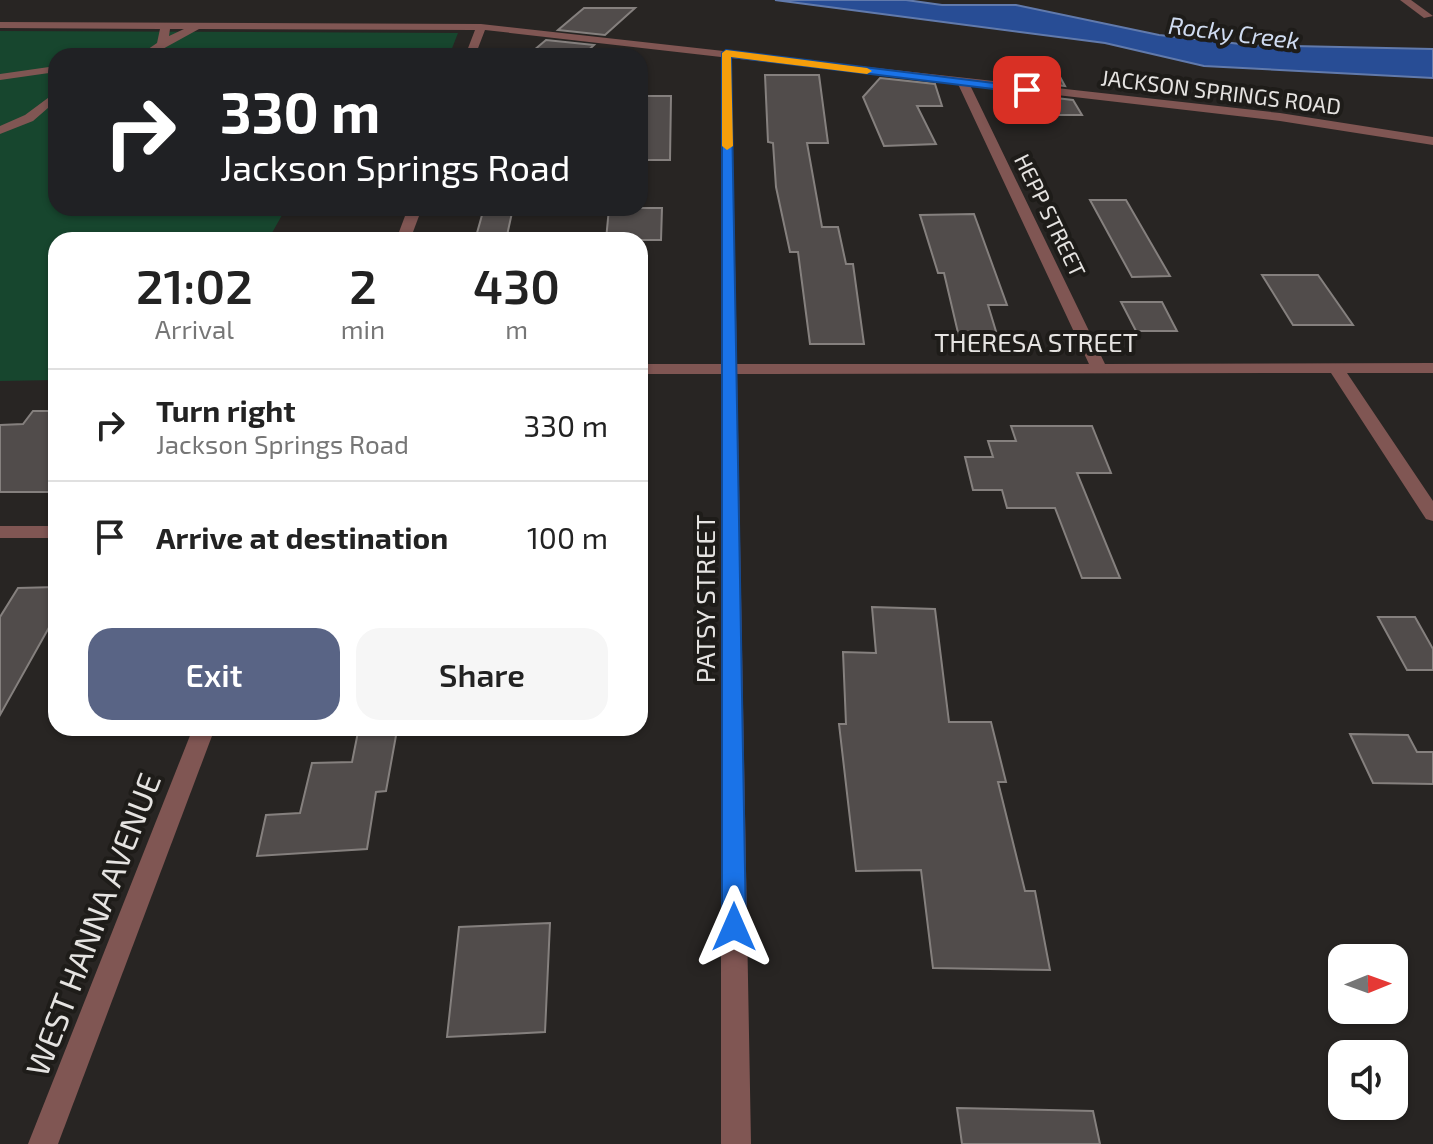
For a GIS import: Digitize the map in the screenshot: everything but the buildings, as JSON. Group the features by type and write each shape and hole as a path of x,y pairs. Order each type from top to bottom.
{"street":[{"path":"1405,0 1428,16"},
{"name":"JACKSON SPRINGS ROAD","path":"0,25 481,27 1280,117 1392,132 1433,141"},
{"path":"162,44 166,26"},
{"path":"156,48 196,26"},
{"path":"473,48 481,27"},
{"name":"PATSY STREET","path":"726,53 736,1144"},
{"path":"0,77 48,70"},
{"name":"HEPP STREET","path":"963,83 1099,367"},
{"path":"0,130 29,118 48,102"},
{"path":"1335,367 1433,515"},
{"name":"THERESA STREET","path":"648,369 1433,368"},
{"path":"0,532 48,532"},
{"name":"WEST HANNA AVENUE","path":"43,1144 201,736"}],"green space":[{"path":"0,31 458,33 452,48 48,48 48,216 282,216 272,232 48,232 48,380 0,381"}],"water":[{"path":"775,0 906,0 942,5 1016,5 1159,35 1250,45 1433,49 1433,78 1204,66 1105,43"}],"slow traffic":[{"path":"727,146 726,53 867,71"}],"route":[{"path":"734,927 726,53 1027,90"}],"water label":[{"name":"Rocky Creek","path":"1234,32"}]}
